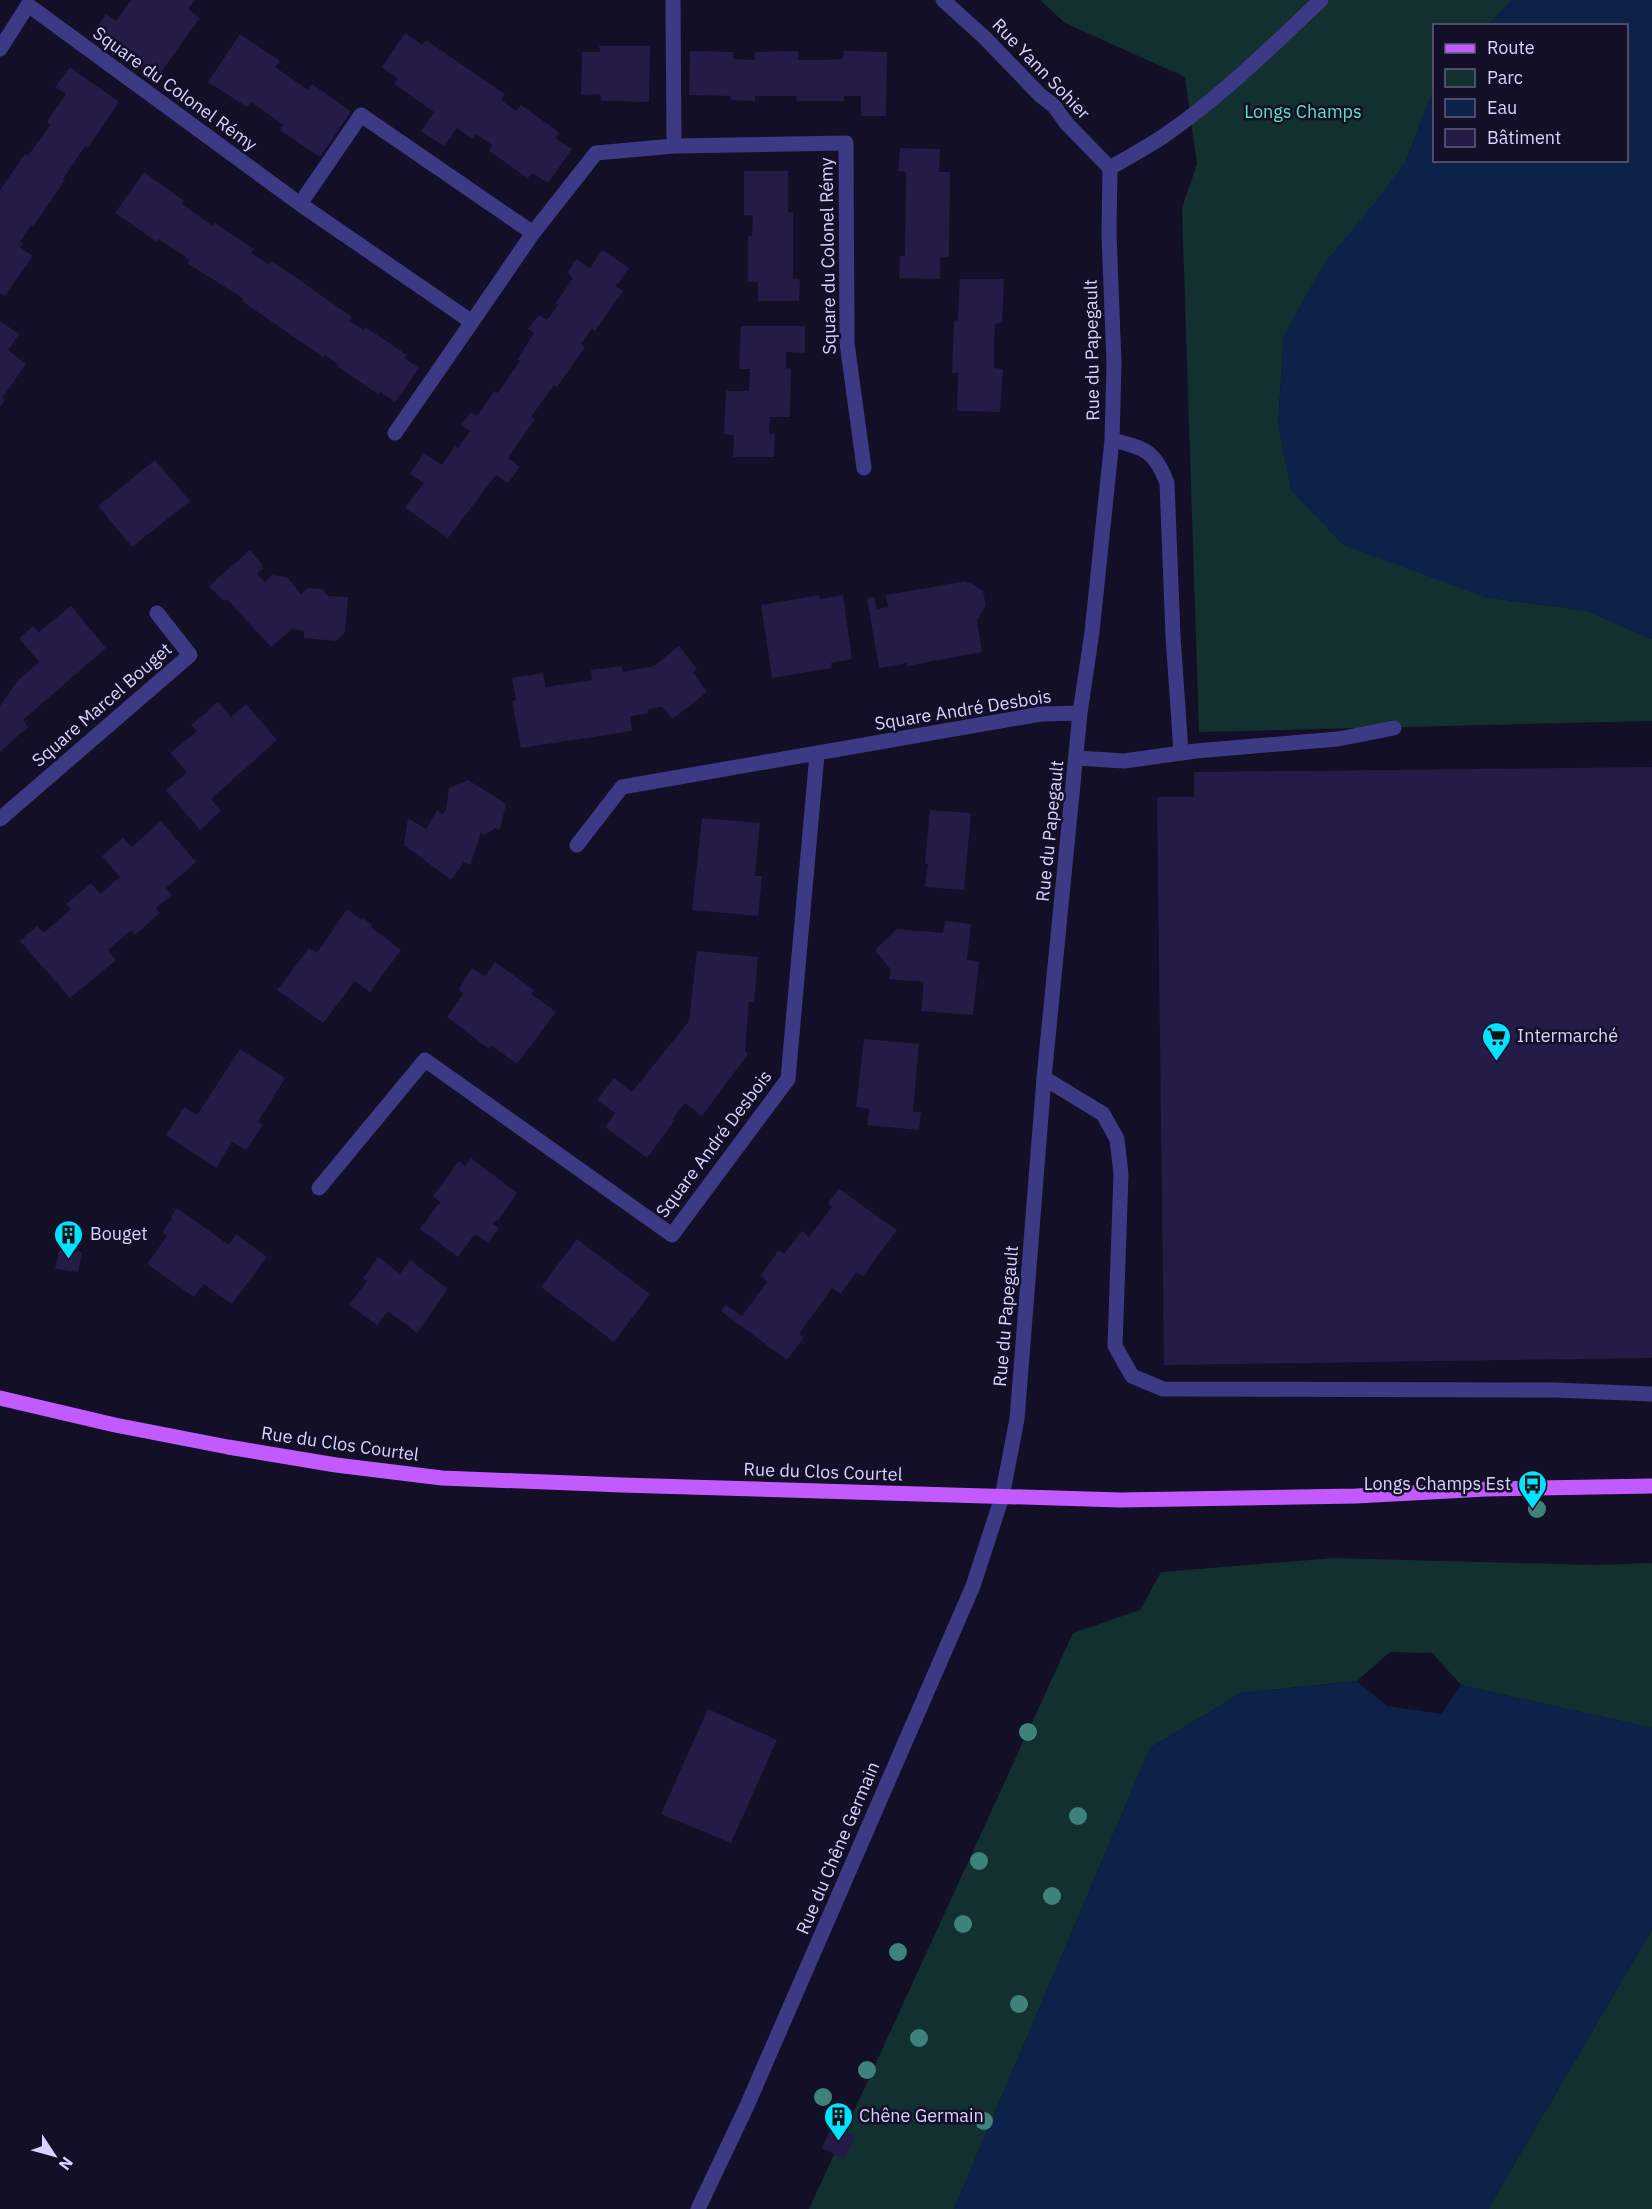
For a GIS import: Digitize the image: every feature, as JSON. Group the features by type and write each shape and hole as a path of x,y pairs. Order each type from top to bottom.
{"main road":[{"name":"Rue du Clos Courtel","path":"0,1398 115,1425 228,1447 336,1465 442,1478 1128,1500 1356,1496 1486,1489 1652,1486"}],"street":[{"path":"673,0 674,146"},
{"name":"Rue Yann Sohier","path":"943,0 1054,106 1067,124 1110,168"},
{"path":"1110,168 1163,137 1186,120 1245,72 1322,0"},
{"name":"Square du Colonel Rémy","path":"0,49 30,3 300,204 472,322"},
{"path":"300,204 361,115 533,233"},
{"name":"Square du Colonel Rémy","path":"395,433 533,233 596,153 674,146 846,143 847,342 864,468"},
{"name":"Rue du Papegault","path":"1002,1497 1020,1394 1044,1078 1080,712 1092,632 1112,440 1114,363 1108,228 1110,168"},
{"path":"1112,440 1149,453 1161,468 1167,483 1173,636 1181,752"},
{"name":"Square Marcel Bouget","path":"0,819 190,655 157,613"},
{"name":"Square André Desbois","path":"577,845 622,787 1041,714 1080,712"},
{"path":"1077,758 1124,760 1181,752 1338,739 1394,728"},
{"name":"Square André Desbois","path":"320,1188 425,1060 672,1235 788,1079 817,754"},
{"path":"1044,1078 1102,1114 1117,1139 1121,1174 1115,1346 1132,1376 1163,1389 1554,1390 1652,1394"},
{"name":"Rue du Chêne Germain","path":"698,2209 747,2108 969,1596 1002,1497"}],"green space":[{"name":"Longs Champs","path":"1040,0 1512,0 1490,24 1433,24 1433,95 1406,161 1284,335 1278,423 1291,490 1485,597 1587,611 1652,639 1652,721 1199,732 1182,208 1197,164 1185,77 1065,23"},
{"path":"1334,1558 1596,1565 1652,1563 1652,1728 1461,1685 1432,1653 1390,1652 1357,1681 1241,1693 1150,1748 954,2209 809,2209 1073,1633 1140,1610 1161,1572"},
{"path":"1652,1929 1652,2209 1488,2209"}],"water":[{"path":"1512,0 1652,0 1652,639 1587,611 1485,597 1343,545 1291,490 1278,423 1284,335 1323,265 1382,194 1406,161 1433,95 1433,162 1628,162 1628,24 1490,24"},
{"path":"1357,1681 1387,1706 1441,1714 1461,1685 1652,1728 1652,1929 1488,2209 954,2209 1150,1748 1241,1693"}],"building":[{"path":"131,0 195,0 188,9 200,18 156,79 92,34 106,14 116,21"},
{"path":"405,33 422,45 426,40 505,94 501,100 516,111 521,105 560,133 555,138 572,149 548,183 532,173 528,178 489,151 492,145 476,134 472,139 457,128 444,146 421,131 434,112 394,84 398,79 382,67"},
{"path":"240,34 280,61 275,67 308,90 312,84 351,111 320,157 280,130 283,125 251,102 247,107 208,82"},
{"path":"599,46 650,46 649,102 601,101 600,94 581,95 582,52 600,52"},
{"path":"690,51 733,52 733,59 755,60 755,52 798,51 798,60 821,60 843,59 844,51 887,52 886,116 861,116 861,96 844,96 844,101 797,101 796,96 755,96 755,101 731,100 731,96 689,95"},
{"path":"70,67 119,102 88,148 85,146 63,179 65,180 20,242 23,244 20,247 33,256 5,296 0,293 0,190 25,154 28,156 50,125 47,122 66,94 55,87"},
{"path":"900,148 940,149 939,172 950,172 949,257 940,258 940,279 899,278 900,256 905,256 906,172 898,171"},
{"path":"744,171 788,171 788,212 793,213 793,278 800,279 799,301 758,301 758,282 748,282 748,235 752,236 753,215 744,215"},
{"path":"144,172 184,201 182,204 213,226 215,223 254,249 251,253 269,265 272,261 352,317 349,321 364,330 365,327 407,355 404,358 419,368 395,402 380,392 379,395 338,367 339,365 325,355 323,357 242,301 244,299 187,263 190,260 158,239 157,242 115,213"},
{"path":"602,250 629,268 616,286 623,291 595,331 592,329 581,344 585,347 557,387 554,385 531,417 535,419 508,458 520,467 508,483 496,475 448,538 405,508 424,483 410,474 424,453 442,465 455,446 458,448 470,431 461,425 471,412 477,416 494,391 498,393 520,361 517,360 534,333 528,329 539,315 547,320 558,305 555,304 573,278 567,273 576,259 590,268"},
{"path":"960,279 1004,279 1002,323 995,324 994,344 994,368 1003,369 1000,412 957,411 958,373 952,373 954,321 958,320"},
{"path":"0,321 19,334 8,350 26,364 2,398 5,400 0,407"},
{"path":"741,326 805,326 805,353 786,352 786,368 791,369 790,417 770,417 769,434 775,434 774,457 733,457 734,435 724,434 726,391 749,391 750,369 739,369"},
{"path":"155,460 190,501 132,547 98,506"},
{"path":"250,550 262,564 263,569 257,574 265,582 271,575 287,577 301,594 307,588 323,589 328,596 348,597 345,632 336,641 304,638 304,631 292,629 271,647 227,599 224,601 209,586"},
{"path":"966,581 983,591 986,606 977,620 982,652 907,666 907,663 879,668 867,598 874,597 877,609 888,607 886,595"},
{"path":"819,595 820,599 843,595 852,659 831,663 832,668 772,678 761,605"},
{"path":"71,606 106,648 23,720 28,727 0,752 0,706 18,680 39,662 19,638 33,626 39,632"},
{"path":"679,646 697,669 693,672 707,692 673,719 662,707 648,709 648,713 630,716 632,731 521,748 512,701 516,700 512,678 543,673 546,687 592,680 591,670 622,666 623,672 654,666"},
{"path":"218,702 231,717 246,704 277,740 211,799 221,811 200,830 166,790 187,772 170,753 197,731 191,725"},
{"path":"1652,767 1652,1358 1164,1365 1157,797 1194,797 1194,772"},
{"path":"468,780 506,804 500,830 496,828 484,835 481,833 470,865 464,862 451,880 404,845 408,818 426,829 437,810 443,814 446,810 449,788"},
{"path":"930,810 971,813 964,890 925,887"},
{"path":"702,818 760,823 755,876 762,876 758,916 692,910"},
{"path":"161,821 196,862 166,888 172,895 156,908 160,913 135,935 131,930 108,950 116,960 70,998 20,941 37,926 44,933 71,909 66,904 91,883 100,894 120,877 102,856 123,838 132,847"},
{"path":"347,909 362,920 363,918 401,950 370,992 355,981 323,1023 277,990 309,948 317,953"},
{"path":"945,921 971,924 967,960 979,962 973,1015 921,1011 924,982 889,979 891,970 875,950 897,929 943,933"},
{"path":"697,951 758,957 754,1002 749,1002 745,1051 748,1054 702,1116 685,1103 647,1158 605,1127 615,1113 597,1100 614,1078 632,1092 689,1021"},
{"path":"495,962 534,990 531,994 556,1012 517,1064 491,1045 489,1049 447,1017 463,994 459,989 472,968 485,976"},
{"path":"864,1039 919,1044 913,1112 921,1112 919,1130 867,1125 869,1109 856,1107"},
{"path":"240,1049 285,1078 258,1122 263,1125 246,1150 232,1142 216,1168 166,1135 184,1107 197,1115"},
{"path":"471,1158 517,1193 498,1221 496,1220 493,1224 499,1228 488,1243 475,1234 458,1257 420,1229 440,1202 433,1196 459,1161 465,1166"},
{"path":"839,1189 897,1230 863,1276 857,1272 840,1294 832,1288 799,1334 804,1337 787,1360 721,1311 726,1305 742,1316 767,1282 760,1276 779,1250 784,1254 802,1231 809,1237 832,1207 828,1203"},
{"path":"177,1208 229,1245 236,1234 267,1257 232,1304 204,1284 194,1297 147,1264 167,1236 162,1232"},
{"path":"577,1239 650,1294 614,1342 541,1287"},
{"name":"Bouget","path":"60,1248 82,1252 78,1272 55,1269"},
{"path":"378,1257 400,1274 410,1260 448,1289 417,1333 388,1311 377,1325 349,1305 367,1281 363,1278"},
{"path":"708,1709 777,1740 731,1843 661,1814"},
{"name":"Chêne Germain","path":"832,2126 855,2136 844,2159 822,2148"}],"place":[{"name":"Intermarché","path":"1496,1062"},
{"name":"Bouget","path":"69,1260"},
{"name":"Longs Champs Est","path":"1532,1510"},
{"name":"Chêne Germain","path":"838,2142"}]}
